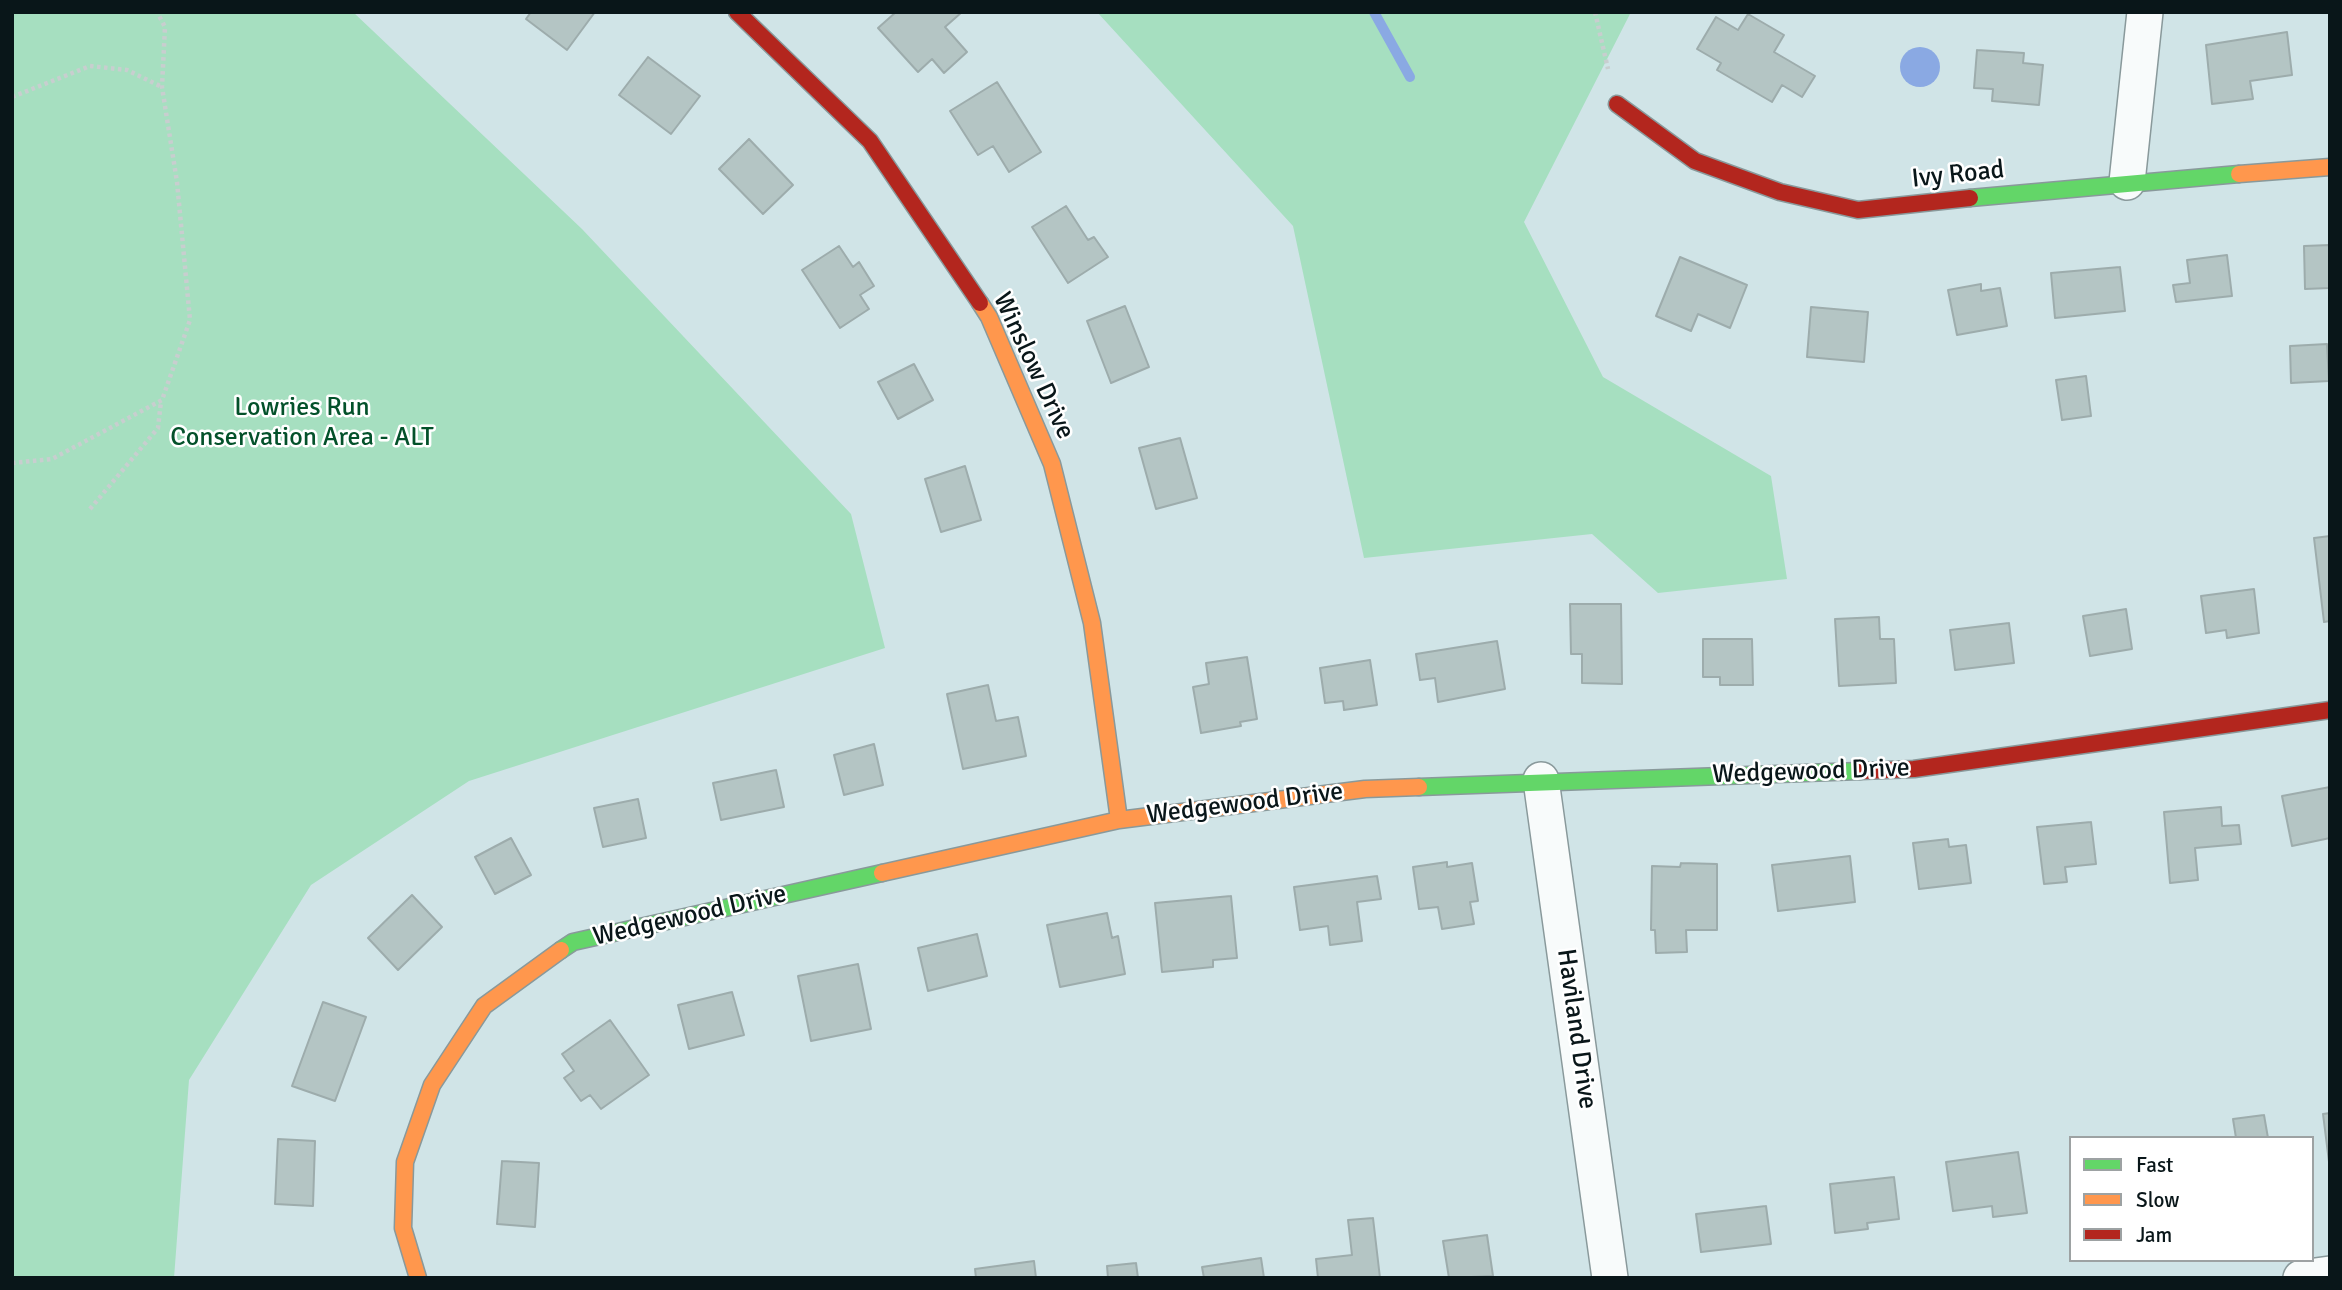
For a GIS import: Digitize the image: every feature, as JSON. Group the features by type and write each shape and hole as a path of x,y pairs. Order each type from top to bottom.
{"street":[{"name":"Winslow Drive","path":"737,12 870,141 989,317 1052,464 1092,623 1119,820"},
{"path":"2127,182 2145,12"},
{"name":"Ivy Road","path":"1617,104 1695,161 1780,192 1858,210 2127,182 2330,167"},
{"name":"Wedgewood Drive","path":"418,1278 403,1228 405,1162 432,1085 484,1006 573,943 1119,820 1365,789 1541,780 1914,769 2330,710"},
{"name":"Haviland Drive","path":"1541,780 1611,1278"},
{"path":"2301,1278 2330,1274"}],"path":[{"path":"90,509 158,428 162,400 190,320 177,182 162,87 165,27 157,12"},
{"path":"1595,12 1617,104"},
{"path":"12,97 90,66 127,70 162,87"},
{"path":"12,463 52,459 162,400"}],"green space":[{"name":"Lowries Run Conservation Area - ALT","path":"12,12 353,12 582,229 851,514 885,648 469,781 311,885 189,1080 174,1278 12,1278"},
{"path":"1097,12 1631,12 1524,222 1603,377 1771,476 1787,579 1658,593 1592,534 1364,558 1293,226"}],"water":[{"path":"1920,47 1934,53 1940,67 1934,81 1920,87 1906,81 1900,67 1906,53"}],"building":[{"path":"531,12 595,12 567,50 526,19"},
{"path":"896,12 962,12 945,27 967,52 944,73 932,59 918,72 878,28"},
{"path":"1748,14 1784,35 1774,52 1815,76 1802,97 1782,85 1772,102 1717,70 1721,63 1697,49 1716,17 1738,30"},
{"path":"2287,32 2292,75 2250,81 2253,99 2212,104 2206,45"},
{"path":"1977,50 2024,53 2023,63 2043,65 2039,105 1992,101 1993,89 1974,88"},
{"path":"648,57 700,96 671,134 619,95"},
{"path":"997,82 1041,152 1009,172 993,146 978,155 950,111"},
{"path":"749,139 793,185 763,214 719,169"},
{"path":"1066,206 1088,240 1094,237 1108,257 1068,283 1032,227"},
{"path":"2330,245 2330,288 2305,289 2304,246"},
{"path":"839,246 853,267 859,262 874,286 860,295 869,309 840,328 802,270"},
{"path":"2227,255 2232,296 2176,302 2173,285 2190,283 2187,260"},
{"path":"1680,257 1747,285 1730,328 1698,314 1691,331 1656,316"},
{"path":"2120,267 2125,311 2055,318 2051,273"},
{"path":"1981,284 1981,291 2000,288 2007,326 1957,335 1948,290"},
{"path":"1125,306 1149,367 1111,383 1087,321"},
{"path":"1811,307 1868,312 1864,362 1807,357"},
{"path":"2327,344 2329,381 2291,383 2290,346"},
{"path":"914,364 933,400 898,419 878,382"},
{"path":"2086,376 2091,416 2062,420 2056,380"},
{"path":"1180,438 1197,498 1156,509 1139,448"},
{"path":"965,466 981,520 941,532 925,479"},
{"path":"2330,536 2330,621 2324,622 2314,538"},
{"path":"2254,589 2259,633 2227,638 2226,630 2206,633 2201,596"},
{"path":"1570,604 1621,604 1622,684 1582,683 1582,654 1571,654"},
{"path":"2126,609 2132,649 2090,656 2083,616"},
{"path":"1879,617 1880,639 1894,639 1896,683 1839,686 1835,619"},
{"path":"2009,623 2014,663 1955,670 1950,630"},
{"path":"1703,639 1752,639 1753,685 1720,685 1720,677 1703,677"},
{"path":"1497,641 1505,689 1438,702 1435,678 1420,680 1416,654"},
{"path":"1247,657 1257,719 1240,722 1241,726 1201,733 1193,687 1209,684 1206,663"},
{"path":"1370,660 1377,705 1344,710 1343,701 1325,703 1320,668"},
{"path":"988,685 996,721 1018,717 1026,756 963,769 947,694"},
{"path":"874,744 883,785 844,795 834,755"},
{"path":"776,770 784,807 721,820 713,783"},
{"path":"2330,787 2330,838 2292,846 2282,796"},
{"path":"638,799 646,838 603,847 594,808"},
{"path":"2221,807 2222,826 2239,825 2241,844 2195,848 2198,880 2170,883 2164,812"},
{"path":"2091,822 2096,864 2065,867 2067,882 2044,884 2037,827"},
{"path":"511,838 531,875 495,894 475,857"},
{"path":"1948,839 1949,847 1966,845 1971,883 1919,889 1913,843"},
{"path":"1850,856 1855,902 1778,911 1772,865"},
{"path":"1447,862 1447,867 1472,863 1478,901 1470,902 1474,924 1442,929 1438,907 1419,909 1413,867"},
{"path":"1681,863 1717,864 1717,930 1686,930 1687,952 1656,953 1655,930 1651,930 1652,866 1680,867"},
{"path":"1377,876 1381,899 1357,902 1362,941 1330,945 1328,926 1300,930 1294,887"},
{"path":"412,895 442,927 398,970 368,938"},
{"path":"1231,896 1237,958 1213,960 1213,967 1162,972 1155,903"},
{"path":"1107,913 1112,938 1118,936 1125,974 1060,987 1047,925"},
{"path":"977,934 987,976 928,991 918,948"},
{"path":"858,964 871,1029 811,1041 798,976"},
{"path":"732,992 744,1035 689,1049 678,1005"},
{"path":"323,1002 366,1017 335,1101 292,1086"},
{"path":"610,1020 649,1075 601,1109 590,1095 581,1101 564,1078 574,1071 562,1054"},
{"path":"2330,1113 2330,1161 2329,1162 2323,1114"},
{"path":"2264,1115 2268,1136 2236,1136 2233,1119"},
{"path":"278,1139 315,1141 313,1206 275,1204"},
{"path":"2018,1152 2027,1213 1993,1217 1992,1206 1953,1211 1946,1162"},
{"path":"502,1161 539,1163 535,1227 497,1224"},
{"path":"1894,1177 1899,1219 1867,1223 1868,1229 1835,1233 1830,1184"},
{"path":"1766,1206 1771,1244 1701,1252 1696,1214"},
{"path":"1373,1218 1380,1278 1318,1278 1316,1259 1352,1255 1348,1220"},
{"path":"1487,1235 1493,1276 1449,1278 1443,1241"},
{"path":"1261,1258 1264,1278 1204,1278 1202,1267"},
{"path":"1034,1261 1036,1278 976,1278 975,1269"},
{"path":"1136,1263 1138,1278 1108,1278 1107,1266"}],"waterway":[{"path":"1374,12 1410,77"}],"traffic: fast":[{"path":"1970,198 2239,174"},
{"path":"1419,787 1860,771"},
{"path":"561,950 573,942 882,873"}],"traffic: slow":[{"path":"2239,174 2330,167"},
{"path":"980,303 989,317 1052,464 1092,623 1119,820"},
{"path":"882,873 1119,820 1365,789 1419,787"},
{"path":"418,1278 403,1228 405,1162 432,1085 484,1006 561,950"}],"traffic: jam":[{"path":"737,12 870,141 980,303"},
{"path":"1617,104 1695,161 1780,192 1858,210 1970,198"},
{"path":"1860,771 1914,769 2330,710"}]}
